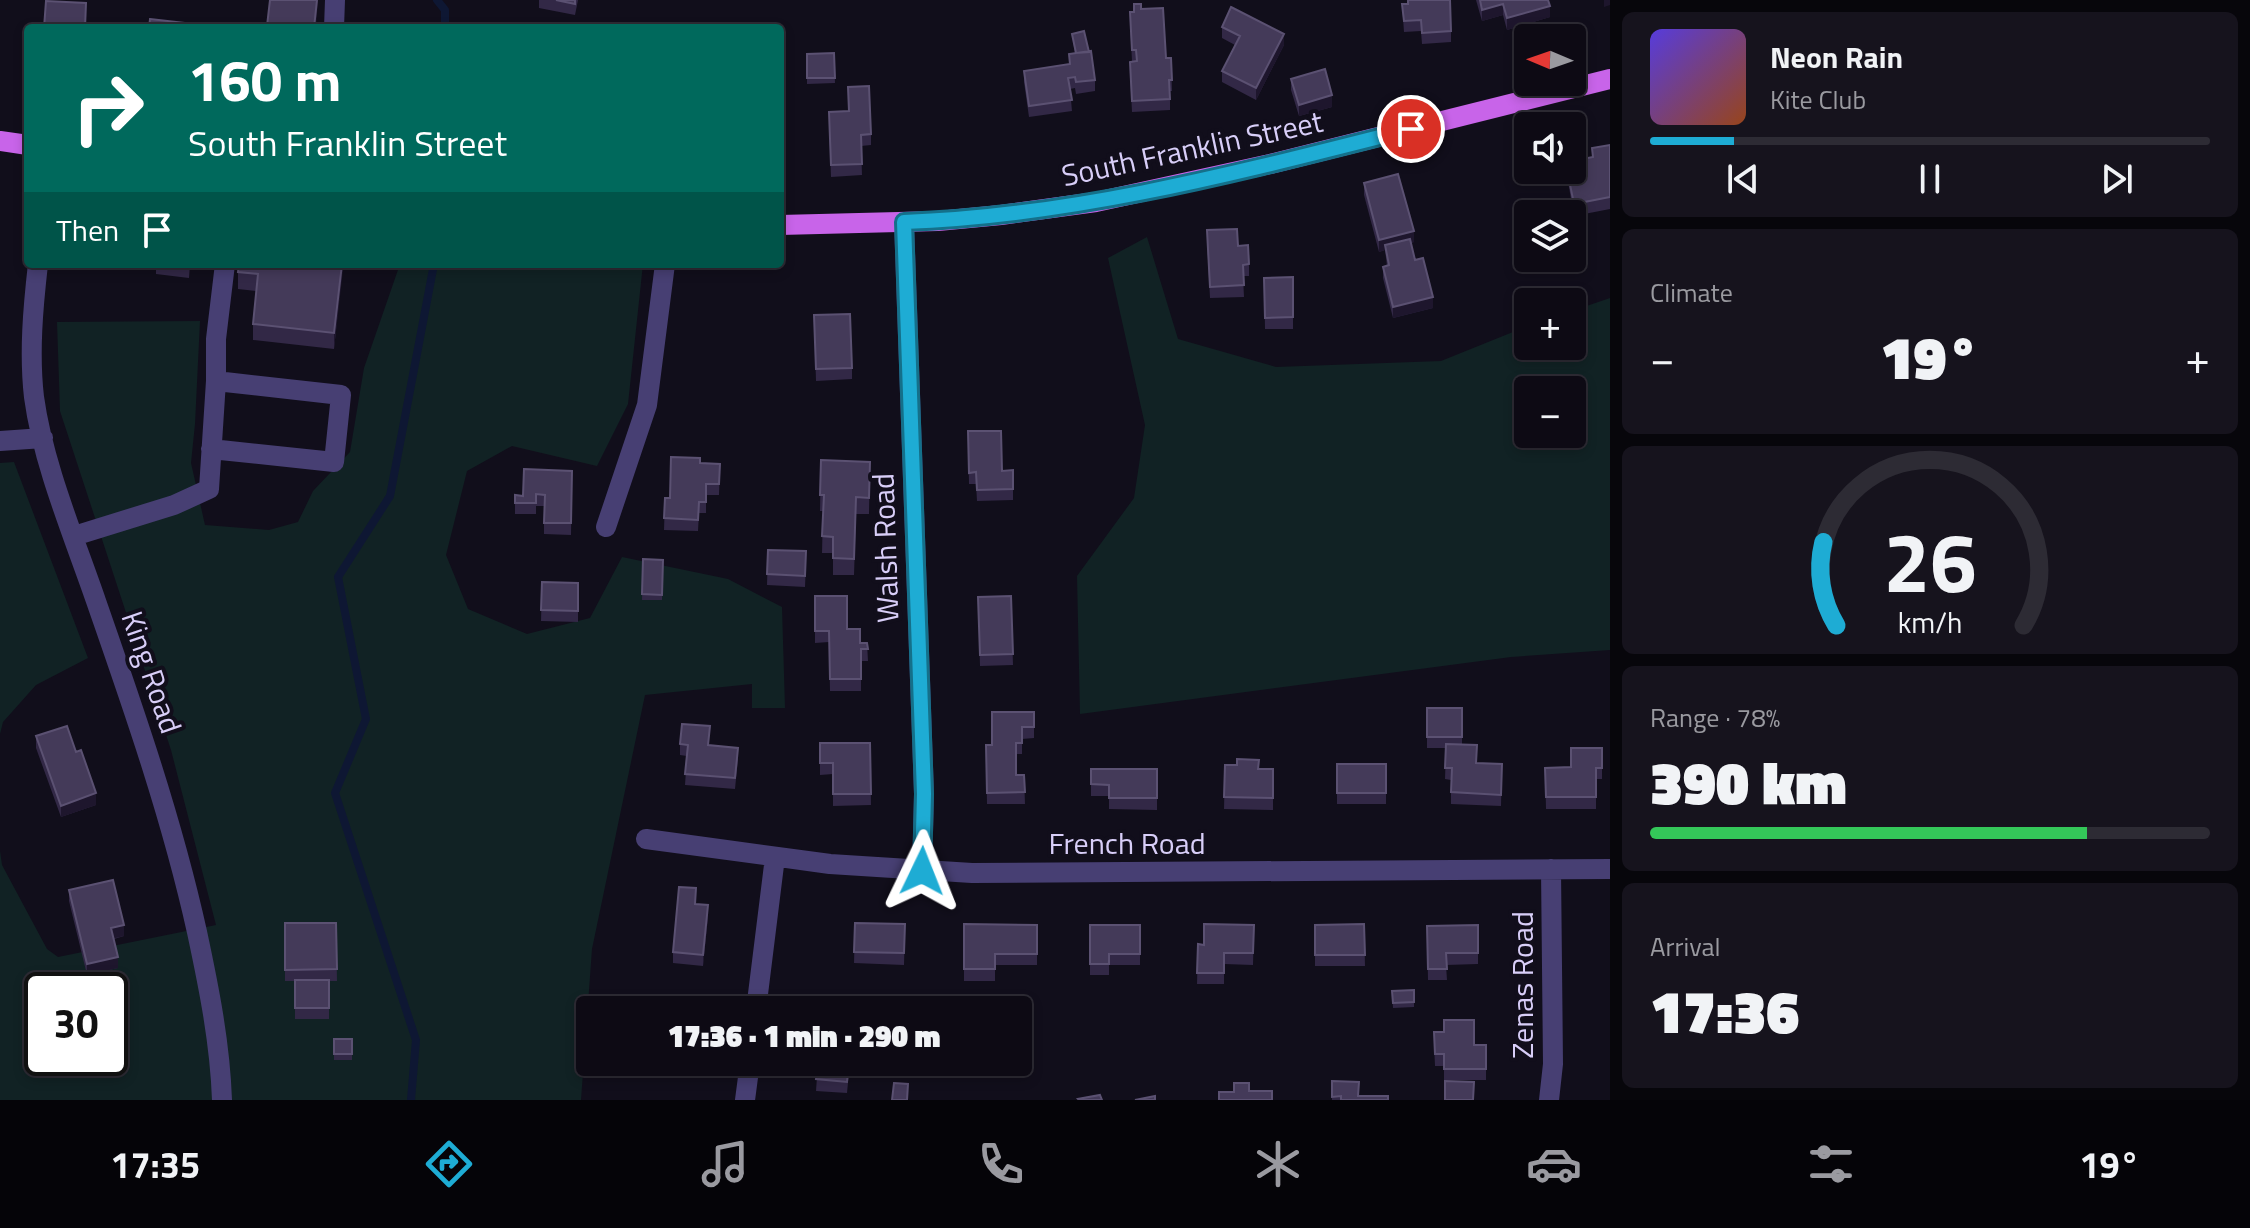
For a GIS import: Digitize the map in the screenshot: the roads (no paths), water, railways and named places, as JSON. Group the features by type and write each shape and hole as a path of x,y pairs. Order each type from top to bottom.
{"main road":[{"name":"South Franklin Street","path":"784,225 904,222 1001,215 1126,197 1610,79"},
{"path":"0,141 24,144"}],"street":[{"path":"334,24 335,0"},
{"name":"Walsh Road","path":"904,222 924,794 922,871"},
{"name":"King Road","path":"38,268 32,321 32,362 43,438 145,744 183,869 216,1031 222,1100"},
{"path":"74,536 174,505 209,489 216,339 225,268"},
{"path":"606,527 647,405 664,268"},
{"path":"211,449 334,462 341,395 216,381"},
{"path":"0,441 43,438"},
{"name":"French Road","path":"646,839 775,857 922,871 1011,874 1610,869"},
{"path":"758,996 775,857"},
{"name":"Zenas Road","path":"1549,1100 1553,1064 1551,869"},
{"path":"745,1100 748,1076"}],"waterway":[{"path":"437,0 445,10 445,24"},
{"path":"411,1100 416,1040 335,793 366,719 338,577 390,496 433,268"}]}
